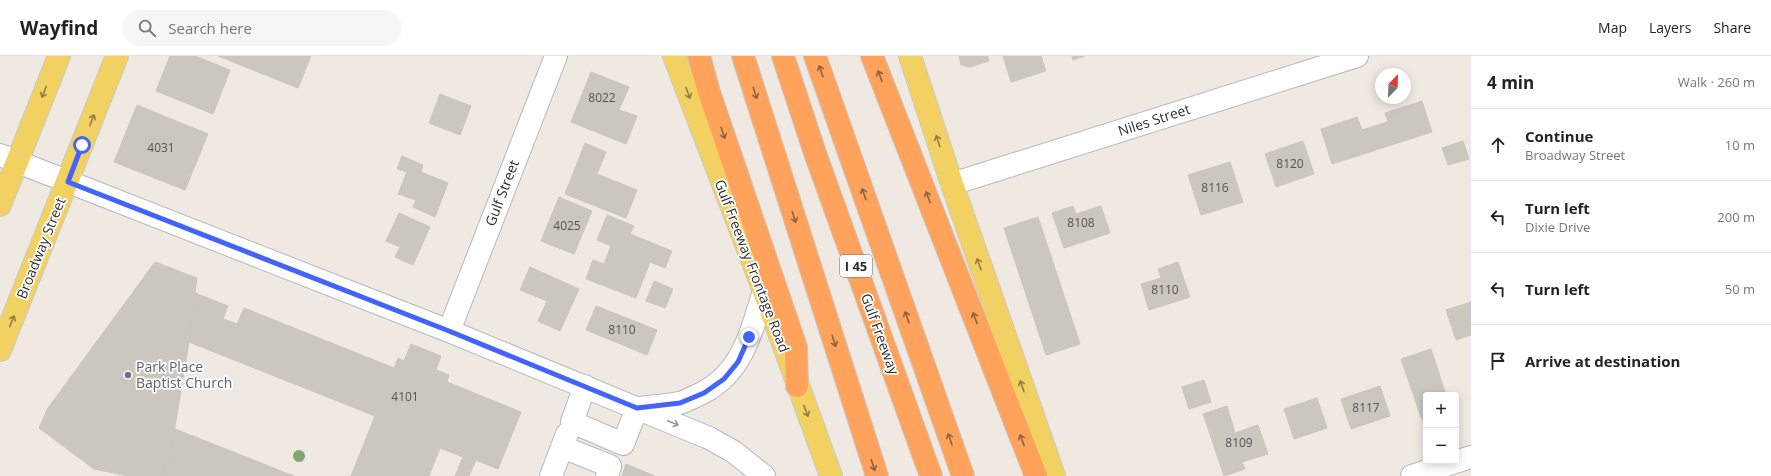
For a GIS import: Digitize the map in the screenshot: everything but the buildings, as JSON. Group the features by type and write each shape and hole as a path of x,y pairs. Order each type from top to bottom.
{"highway":[{"path":"699,56 709,92 796,347 797,386"},
{"path":"743,56 877,476"},
{"name":"Gulf Freeway","path":"783,56 815,153 931,476"},
{"name":"I 45","path":"815,56 963,476"},
{"path":"872,56 1036,476"}],"main road":[{"path":"0,204 8,158 59,56"},
{"name":"Broadway Street","path":"0,350 117,56"},
{"name":"Gulf Freeway Frontage Road","path":"674,56 764,292 831,476"},
{"path":"910,56 952,184 1054,476"}],"street":[{"name":"Gulf Street","path":"449,331 556,56"},
{"name":"Niles Street","path":"952,184 1357,56"},
{"path":"8,158 449,331 709,438 734,452 764,476"},
{"path":"637,408 680,403 704,393 724,379 738,362 749,337 764,292"},
{"path":"551,476 585,386"},
{"path":"572,422 623,444 637,408"},
{"path":"562,447 610,466 607,476"},
{"path":"1412,476 1471,457"}],"place":[{"name":"Park Place Baptist Church","path":"128,375"}],"route":[{"path":"82,145 68,182 449,331 637,408 680,403 704,393 724,379 738,362 749,337"}]}
